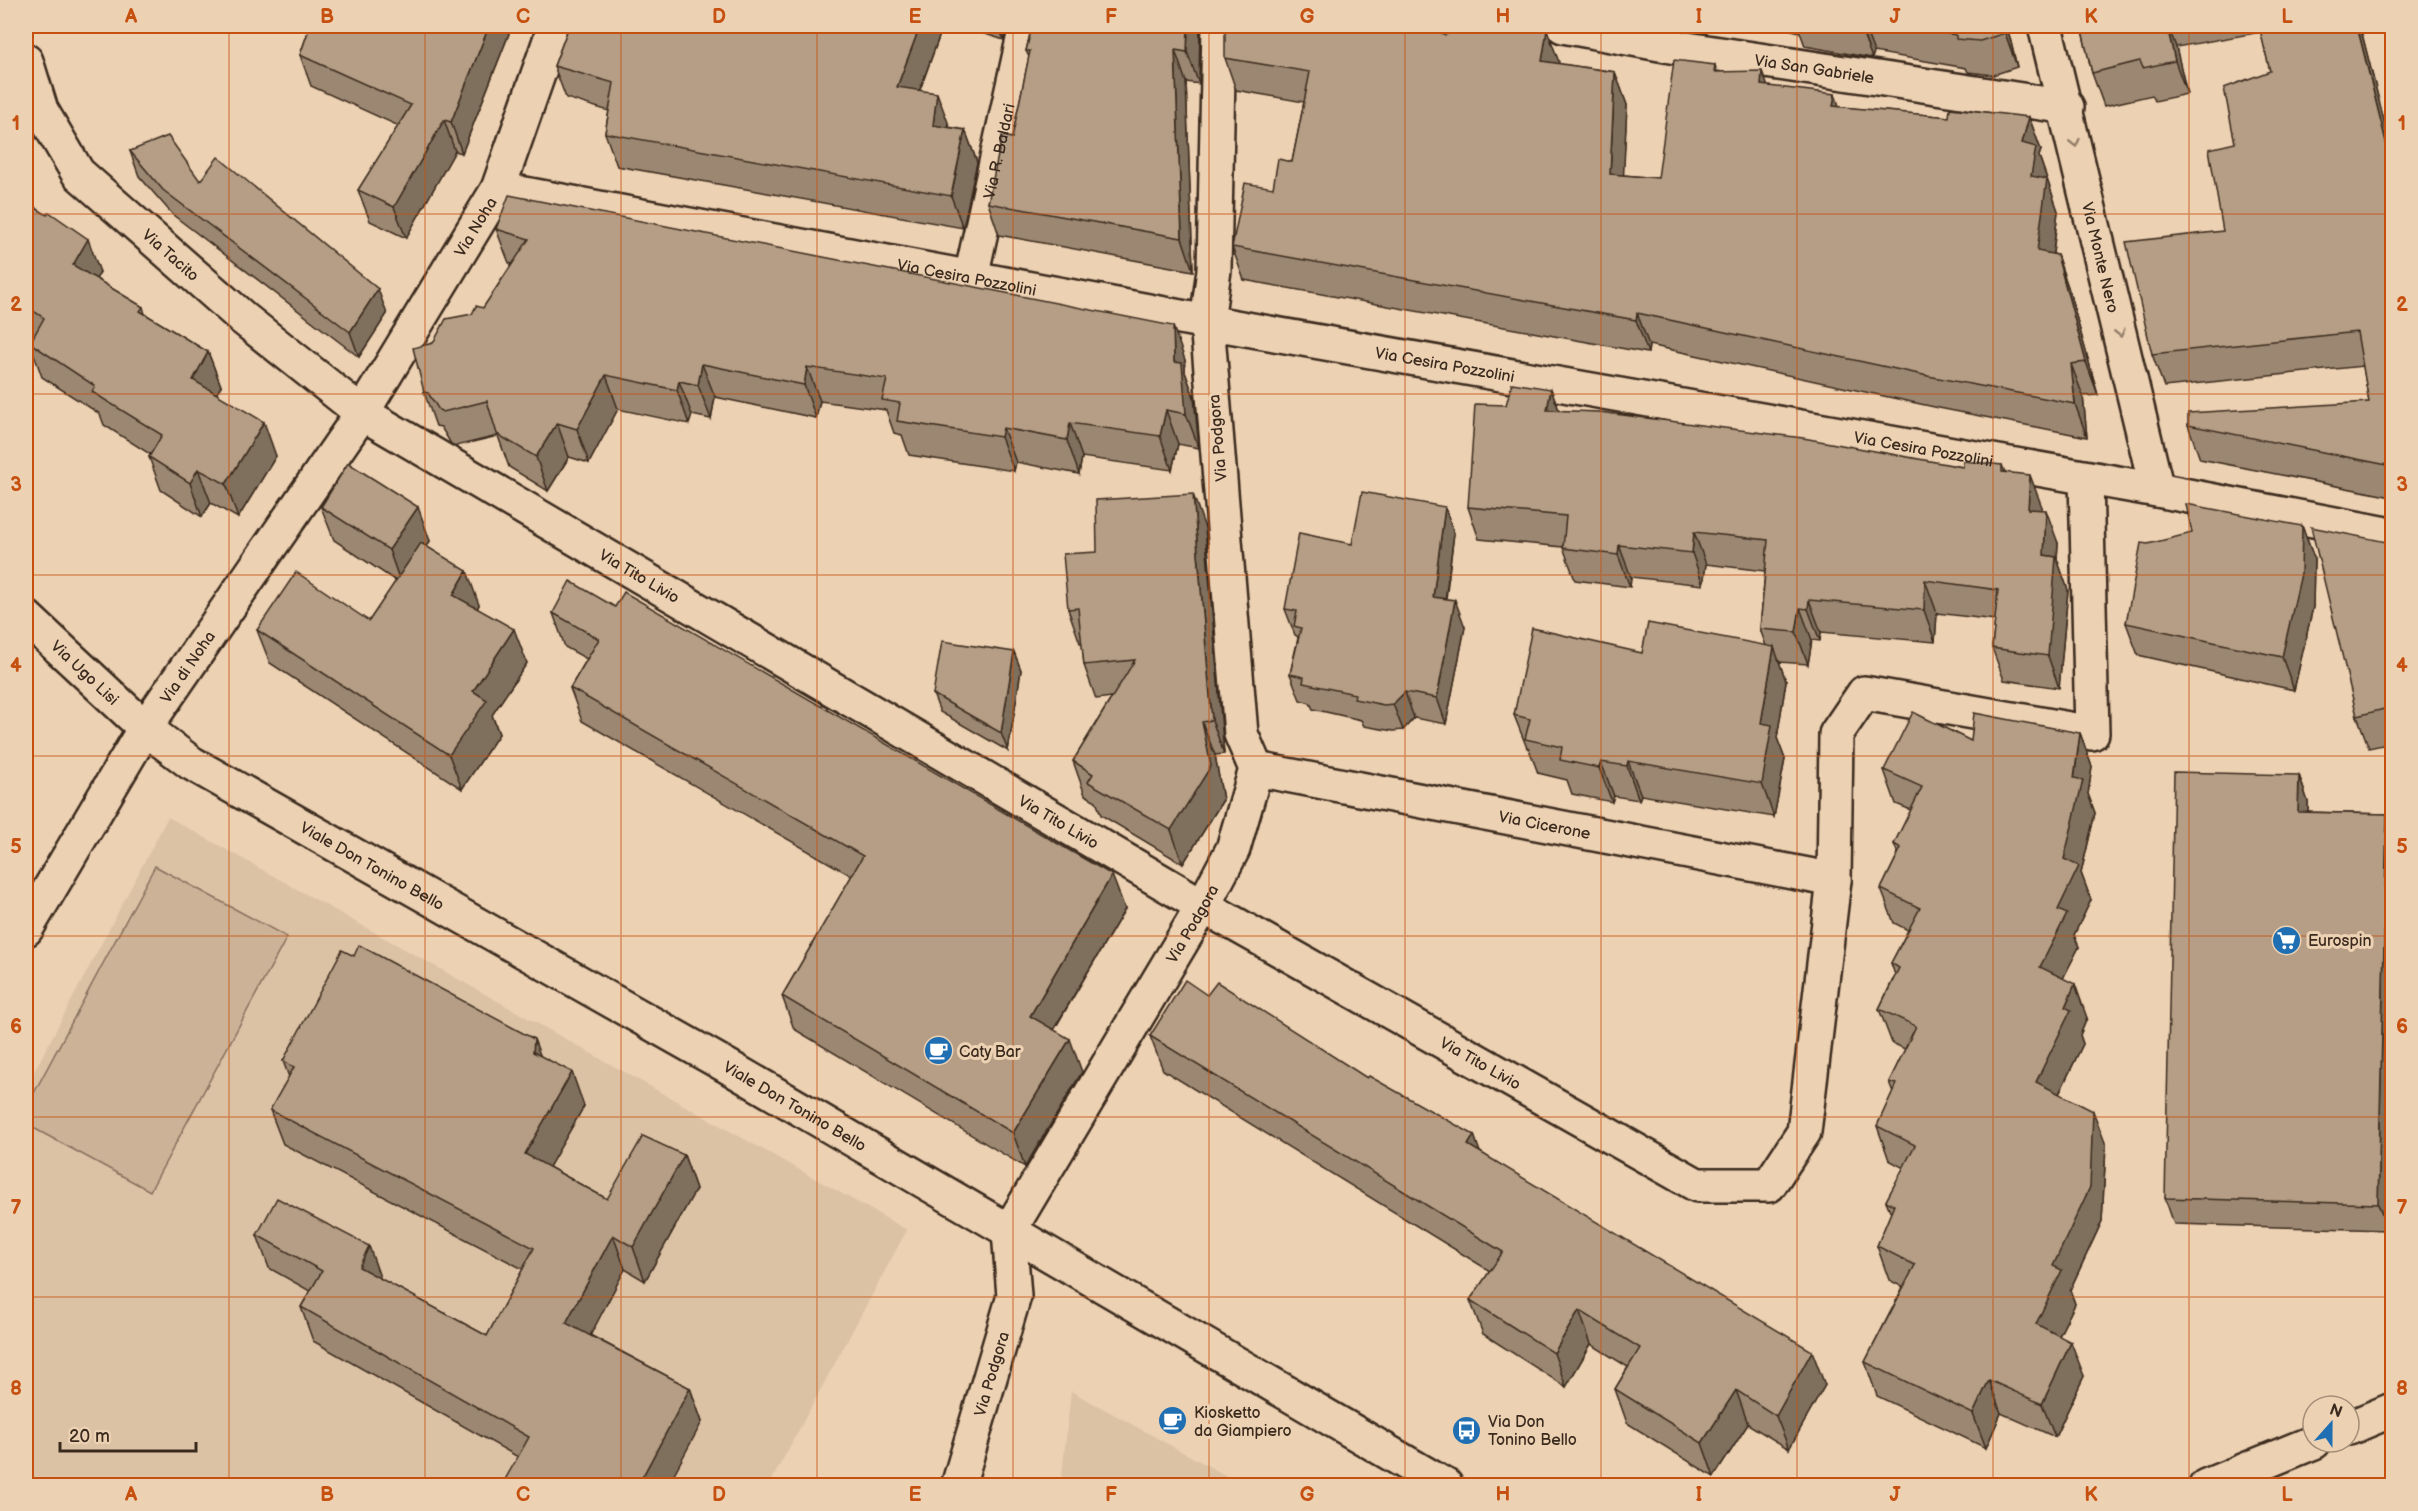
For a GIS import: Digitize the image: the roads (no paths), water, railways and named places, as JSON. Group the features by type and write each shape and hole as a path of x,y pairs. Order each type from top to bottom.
{"street":[{"name":"Via Noha","path":"362,413 498,189 555,26"},
{"name":"Via R. Baldari","path":"972,277 1026,26"},
{"name":"Via Podgora","path":"958,1485 1014,1296 1009,1231 1203,906 1233,849 1256,769 1241,734 1208,322 1214,270 1219,26"},
{"name":"Via San Gabriele","path":"1563,26 1684,37 2067,107"},
{"name":"Via Monte Nero","path":"2045,26 2067,107 2157,490"},
{"name":"Via Tacito","path":"26,61 41,110 78,173 244,319 362,413"},
{"name":"Via Cesira Pozzolini","path":"498,189 1208,322 2157,490 2392,536"},
{"name":"Via di Noha","path":"26,929 145,728 362,413"},
{"name":"Via Tito Livio","path":"362,413 1203,906 1697,1185 1768,1185 1804,1132 1834,880"},
{"path":"1834,880 1836,734 1864,693 2092,734 2086,478"},
{"name":"Via Ugo Lisi","path":"26,617 145,728"},
{"name":"Viale Don Tonino Bello","path":"145,728 191,763 727,1066 1446,1485"},
{"name":"Via Cicerone","path":"1256,769 1834,880"},
{"path":"2361,1423 2392,1410"},
{"path":"2206,1485 2301,1447"}],"place":[{"name":"Eurospin","path":"2287,940"},
{"name":"Caty Bar","path":"938,1051"},
{"name":"Kiosketto da Giampiero","path":"1173,1421"},
{"name":"Via Don Tonino Bello","path":"1467,1430"}]}
